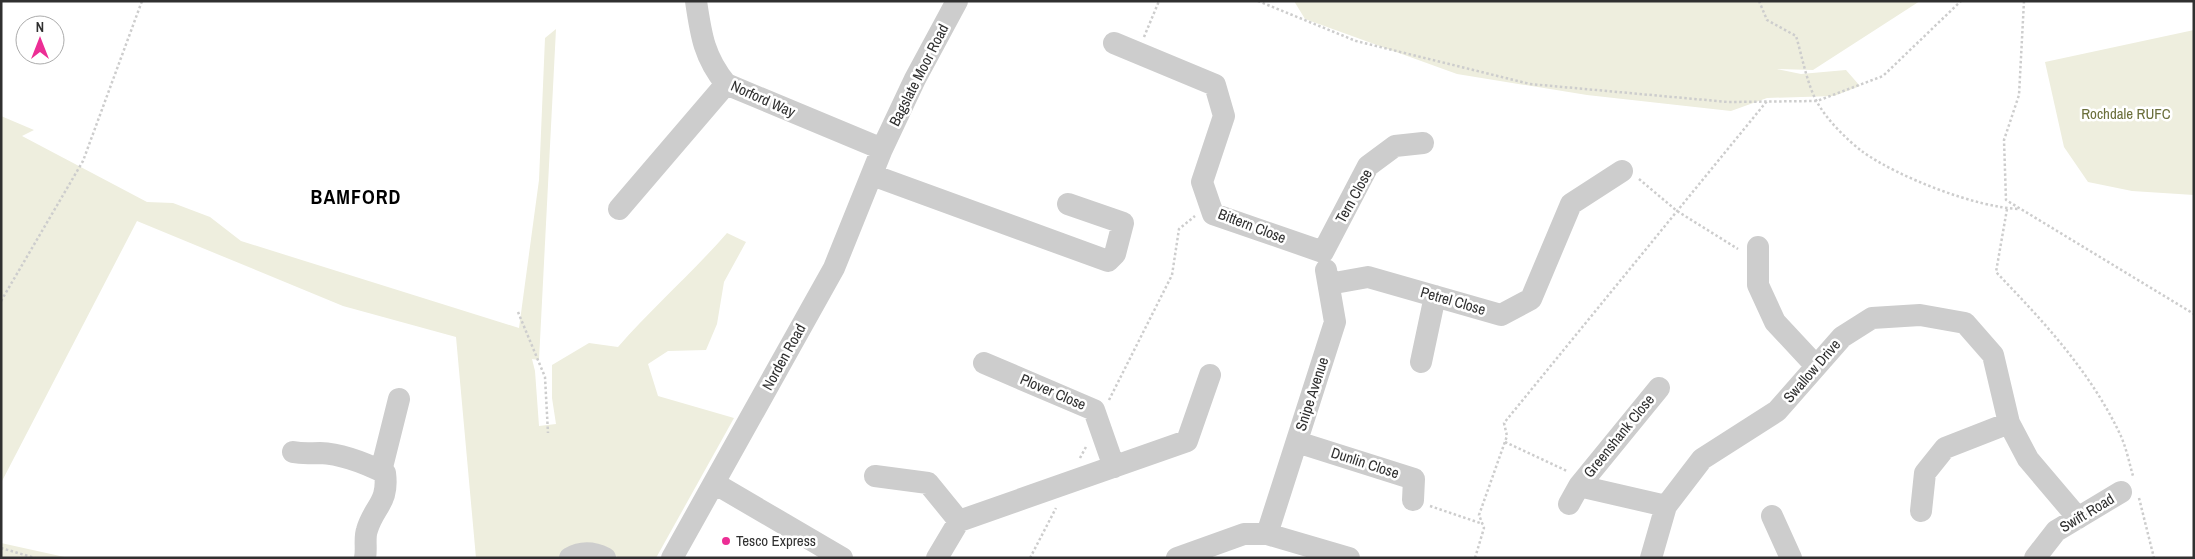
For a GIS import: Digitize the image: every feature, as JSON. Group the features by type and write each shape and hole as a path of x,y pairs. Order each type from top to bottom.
{"street":[{"name":"Norford Way","path":"696,1 700,33 707,56 714,70 726,84 882,149"},
{"name":"Bagslate Moor Road","path":"882,149 915,79 957,1"},
{"name":"Bittern Close","path":"1114,43 1215,85 1224,116 1202,182 1214,214 1323,252"},
{"path":"619,209 726,84"},
{"name":"Tern Close","path":"1323,252 1368,166 1395,146 1423,143"},
{"name":"Norden Road","path":"672,558 834,268 882,149"},
{"name":"Petrel Close","path":"1328,284 1368,277 1501,315 1531,299 1571,204 1622,171"},
{"path":"872,175 1108,261 1115,254 1123,223 1068,204"},
{"name":"Snipe Avenue","path":"1267,534 1335,322 1323,252"},
{"path":"1758,254 1758,285 1775,322 1816,366"},
{"path":"1421,362 1435,296"},
{"name":"Swallow Drive","path":"1651,558 1666,506 1702,459 1777,411 1842,337 1872,318 1920,315 1965,323 1993,355 2009,423 2028,459 2078,518"},
{"name":"Plover Close","path":"984,363 1094,410 1114,467"},
{"path":"937,558 959,521 1187,441 1210,375"},
{"name":"Greenshank Close","path":"1659,388 1577,490 1666,506"},
{"path":"381,471 399,399"},
{"path":"1921,511 1925,473 1945,448 2009,423"},
{"name":"Dunlin Close","path":"1297,442 1414,479 1413,500"},
{"path":"293,452 307,455 320,453 362,461 385,473 386,487 379,510 366,530 367,546 365,558"},
{"path":"875,476 928,482 959,521"},
{"path":"714,483 841,558"},
{"name":"Swift Road","path":"2035,558 2056,531 2131,490"},
{"path":"1772,516 1791,558"},
{"path":"1177,558 1244,534 1267,534 1349,558"},
{"path":"570,558 578,553 596,553 605,558"}],"path":[{"path":"1,301 83,161 142,1"},
{"path":"1137,52 1159,1"},
{"path":"1258,1 1356,41 1530,84 1728,102 1817,101 1883,76 1961,1"},
{"path":"1760,1 1767,20 1796,36 1817,101 1834,124 1862,152 1888,167 1958,197 2007,209 2021,209"},
{"path":"2024,1 2019,96 2004,140 2006,200 2194,314"},
{"path":"1475,558 1484,528 1479,514 1507,436 1504,423 1767,102"},
{"path":"1622,171 1633,174 1677,211 1758,254"},
{"path":"1069,482 1172,276 1179,229 1210,205"},
{"path":"2007,209 1996,272 2036,313 2091,380 2120,434 2131,490 2154,558"},
{"path":"518,312 545,377 548,432"},
{"path":"1505,442 1577,490"},
{"path":"1413,500 1483,524"},
{"path":"1030,558 1056,508"},
{"path":"1,548 35,558"}],"green space":[{"path":"1294,1 1920,1 1813,70 1777,69 1801,74 1846,70 1860,86 1834,96 1767,98 1731,111 1587,95 1457,74 1305,19"},
{"path":"556,29 539,360 532,359 535,371 539,426 556,424 552,398 552,365 589,343 618,347 727,233 746,242 724,282 717,324 706,350 668,351 648,364 658,396 734,418 656,558 620,558 596,547 561,558 476,558 456,337 343,306 137,221 1,483 1,116 34,130 22,136 147,202 173,203 210,217 241,241 519,328 539,180 545,38"},
{"name":"Rochdale RUFC","path":"2194,30 2194,195 2132,191 2088,182 2064,147 2045,62"},
{"path":"1,543 69,558 1,558"}],"place":[{"name":"Tesco Express","path":"726,541"}],"district":[{"name":"BAMFORD","path":"356,197"}]}
